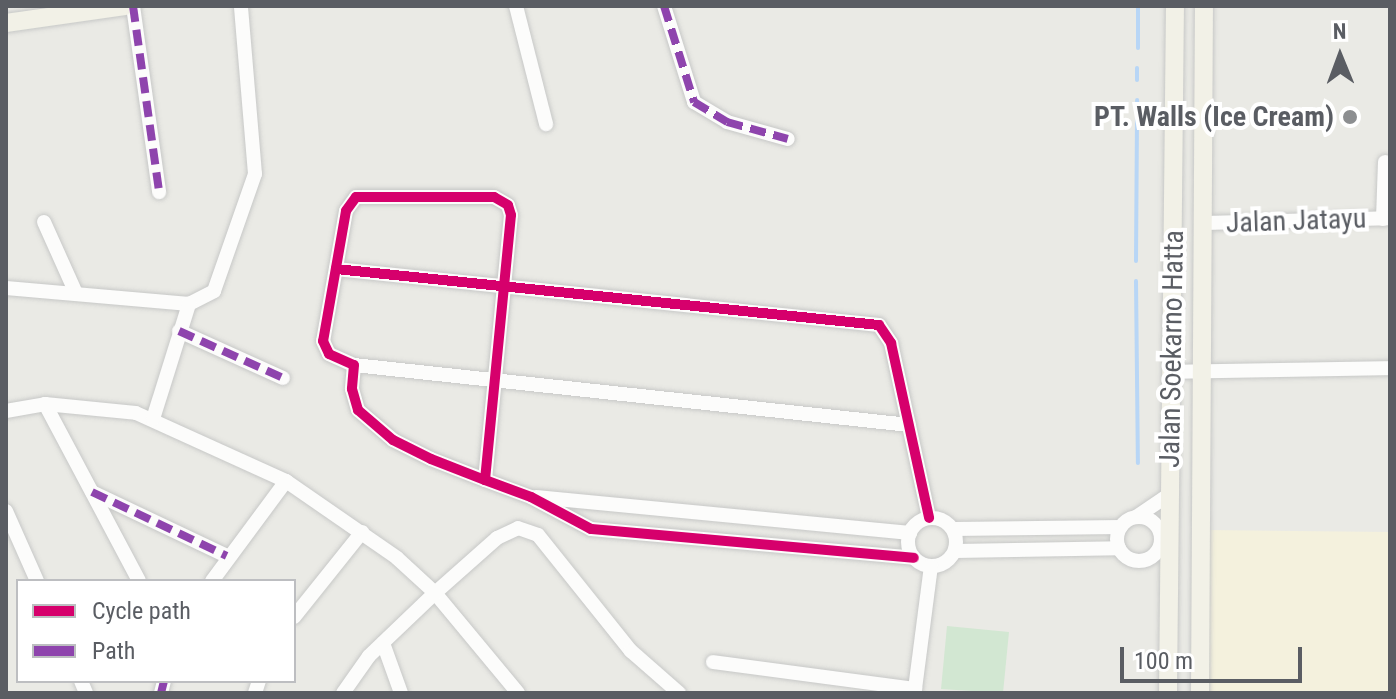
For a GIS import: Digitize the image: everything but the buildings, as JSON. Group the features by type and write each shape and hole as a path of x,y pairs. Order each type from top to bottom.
{"main road":[{"path":"14,17 125,6"},
{"name":"Jalan Soekarno Hatta","path":"1168,693 1175,6"},
{"name":"Jalan Soekarno Hatta","path":"1200,693 1204,6"}],"street":[{"path":"133,6 159,192"},
{"path":"6,288 75,291 189,304 208,297 217,285 252,192 255,155 241,6"},
{"path":"516,6 546,124"},
{"path":"664,6 694,102 727,122 788,139"},
{"path":"1385,162 1387,218"},
{"path":"485,480 494,380 511,215 508,205 494,197 356,197 346,211 323,341 329,354 354,365 494,380 909,425"},
{"name":"Jalan Jatayu","path":"1202,223 1387,218"},
{"path":"44,222 75,291"},
{"path":"336,269 867,320 887,333 929,518"},
{"path":"153,419 189,304"},
{"path":"179,331 283,378"},
{"path":"354,365 354,400 372,425 410,450 531,497 597,530 914,558 931,566 945,562 955,551 1119,548 1136,561 1169,577"},
{"path":"1170,372 1390,368"},
{"path":"45,404 138,579"},
{"path":"6,411 45,404 116,409 153,419 286,481 362,532 435,593 518,693"},
{"path":"213,579 227,556 286,481"},
{"path":"92,492 227,556"},
{"path":"929,518 953,529 1121,527 1169,495"},
{"path":"531,497 910,533 929,518"},
{"path":"6,511 36,579"},
{"path":"1136,517 1155,524 1161,543 1155,555 1136,561"},
{"path":"1119,548 1121,527"},
{"path":"343,693 383,643 435,593 504,533 518,528 533,532 637,658 679,693"},
{"path":"953,529 955,551"},
{"path":"296,614 362,532"},
{"path":"910,533 914,558"},
{"path":"713,662 917,691 931,566"},
{"path":"383,643 401,693"}],"shaded area":[{"path":"1205,530 1390,532 1390,693 1204,693"}],"green space":[{"path":"947,626 1009,632 1003,693 941,689"}],"waterway":[{"path":"1138,6 1138,48"},
{"path":"1137,68 1137,80"},
{"path":"1136,261 1137,100"},
{"path":"1136,281 1138,463"}],"marked path":[{"path":"133,6 159,192"},
{"path":"664,6 694,102 727,122 788,139"},
{"path":"179,331 283,378"},
{"path":"92,492 227,556"},
{"path":"161,693 164,683"}],"cycle path":[{"path":"485,480 511,215 508,205 494,197 356,197 346,211 323,341 329,354 354,365 352,389 358,410 393,440 431,459 485,480 531,497 591,529 914,558"},
{"path":"336,269 879,325 891,343 929,518"}],"place":[{"name":"PT. Walls (Ice Cream)","path":"1350,117"}]}
